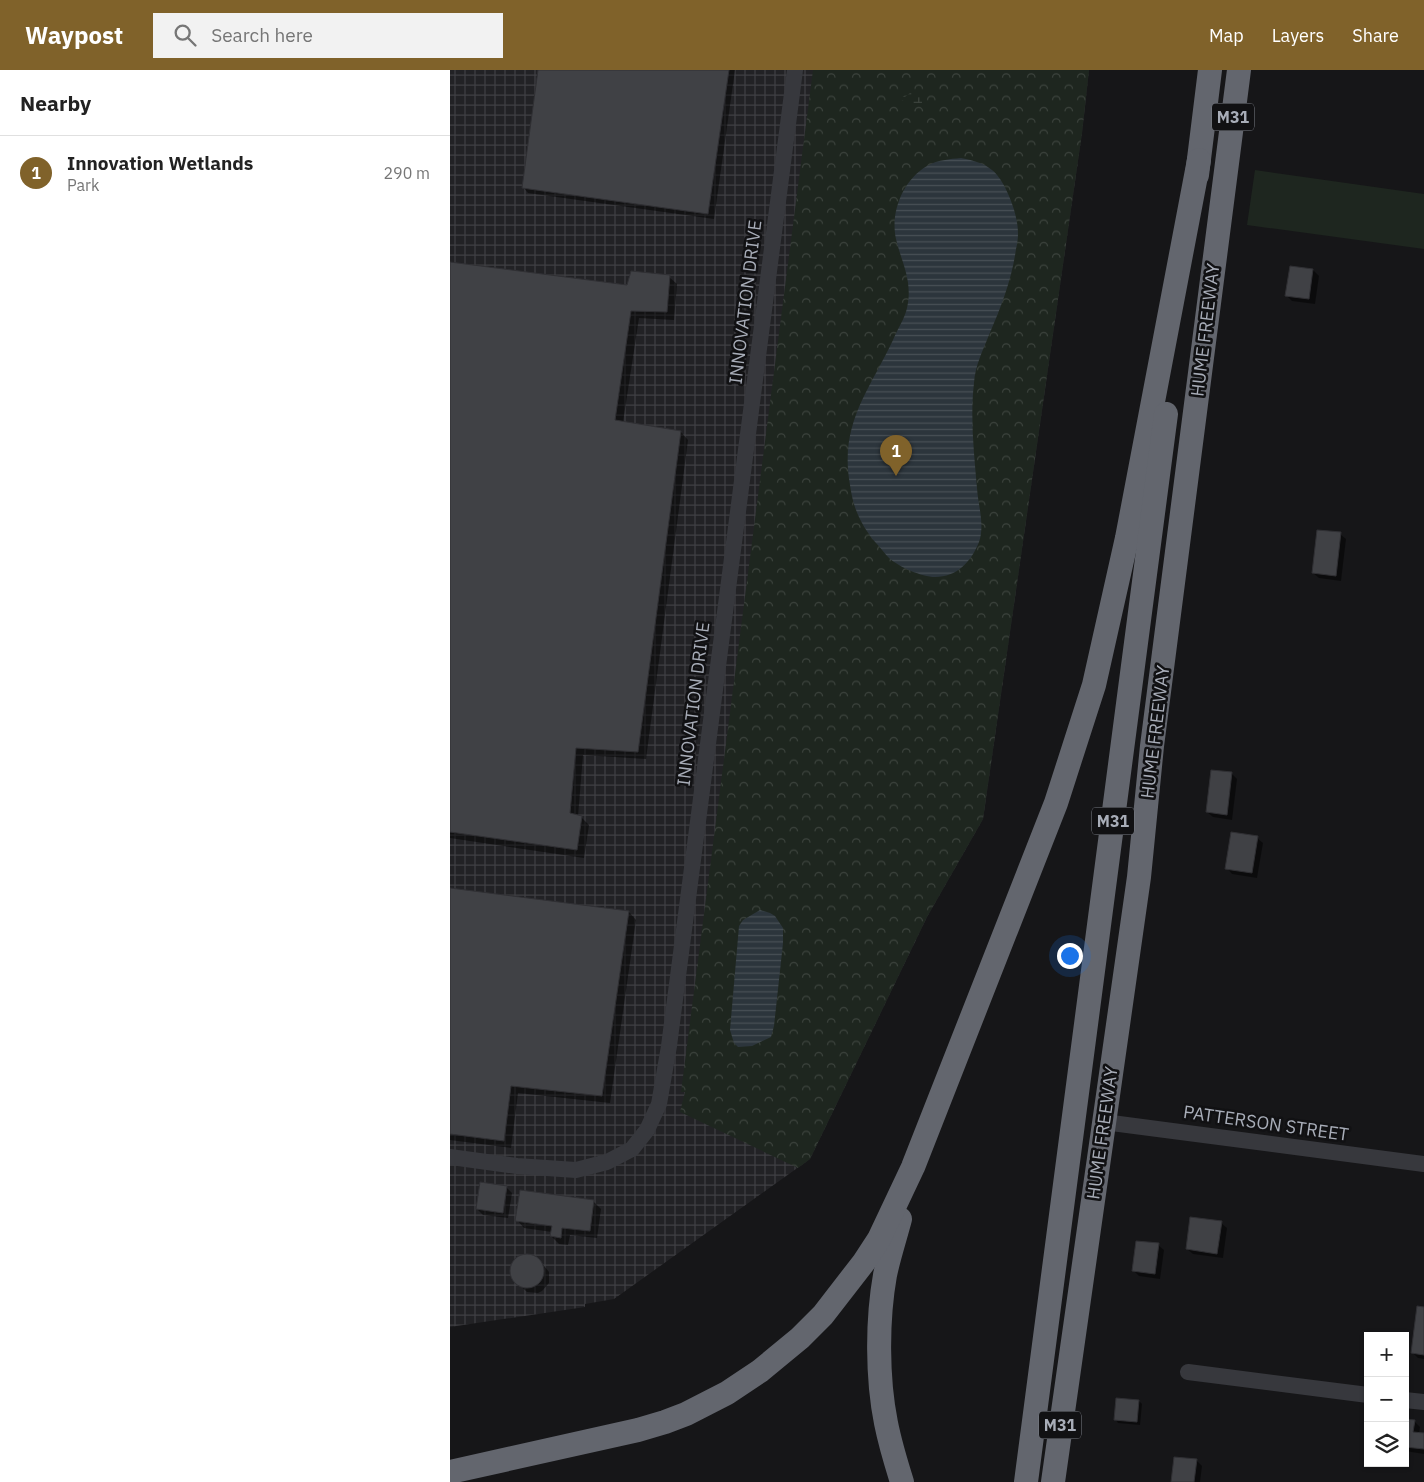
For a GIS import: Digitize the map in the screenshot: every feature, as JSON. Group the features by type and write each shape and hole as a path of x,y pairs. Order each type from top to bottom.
{"highway":[{"name":"HUME FREEWAY","path":"1026,1482 1210,70"},
{"name":"HUME FREEWAY","path":"1053,1482 1139,877 1152,746 1239,70"},
{"path":"450,1472 638,1430 686,1414 727,1394 760,1371 823,1316 879,1239 914,1167 1056,803 1094,685 1128,538 1199,160"},
{"path":"902,1482 886,1422 881,1385 880,1328 885,1277 914,1167"},
{"path":"1064,1482 1068,1368"},
{"path":"450,1477 541,1452"}],"street":[{"name":"INNOVATION DRIVE","path":"450,1157 516,1166 576,1170 606,1162 632,1149 647,1130 659,1104 669,1046 795,70"},
{"name":"PATTERSON STREET","path":"1104,1122 1424,1164"},
{"path":"1188,1372 1364,1394"},
{"path":"1409,1400 1424,1402"}],"shaded area":[{"path":"450,70 1089,70 1082,133 983,819 927,917 810,1159 614,1299 585,1304 585,1307 450,1327"},
{"path":"961,158 985,165 1001,180 1014,210 1018,236 1009,282 980,358 975,377 972,409 981,535 972,556 962,567 950,574 930,577 905,568 893,561 866,530 854,504 850,485 849,444 852,426 858,409 903,320 907,308 908,281 895,229 895,218 900,198 911,180 927,166 939,161"},
{"path":"760,910 775,916 783,928 774,1026 771,1037 752,1046 738,1047 734,1043 730,1030 739,926 743,920"}],"green space":[{"path":"813,70 1089,70 1082,133 983,819 927,917 810,1159 798,1168 680,1112 685,1092 681,1092"},
{"path":"910,93 921,94 922,103 912,103 899,99 899,97 905,97"},
{"path":"1255,170 1424,194 1424,249 1247,225"}],"building":[{"path":"538,70 729,70 708,214 522,188"},
{"path":"450,262 627,285 631,271 670,275 667,312 631,311 615,420 681,431 638,752 576,748 570,813 582,816 577,850 450,832"},
{"path":"1290,266 1313,269 1309,299 1285,296"},
{"path":"1317,530 1341,532 1336,576 1312,573"},
{"path":"1211,770 1232,772 1227,815 1206,812"},
{"path":"1231,832 1258,836 1252,873 1225,869"},
{"path":"450,888 629,911 602,1096 511,1086 504,1141 450,1134"},
{"path":"480,1182 507,1186 503,1213 476,1209"},
{"path":"520,1190 594,1200 590,1231 562,1228 561,1238 550,1236 552,1226 515,1221"},
{"path":"1190,1217 1222,1221 1217,1254 1186,1249"},
{"path":"1136,1241 1159,1243 1155,1274 1132,1271"},
{"path":"527,1254 534,1255 539,1259 543,1264 543,1278 539,1283 534,1287 527,1288 520,1287 515,1283 511,1278 510,1271 511,1264 515,1259 520,1255"},
{"path":"1417,1306 1424,1307 1424,1355 1411,1353"},
{"path":"1116,1398 1139,1400 1137,1422 1114,1420"},
{"path":"1409,1419 1415,1420 1413,1432 1424,1433 1424,1449 1409,1447"},
{"path":"1174,1457 1197,1459 1194,1482 1171,1482"}],"place":[{"name":"Innovation Wetlands","path":"896,476"}]}
